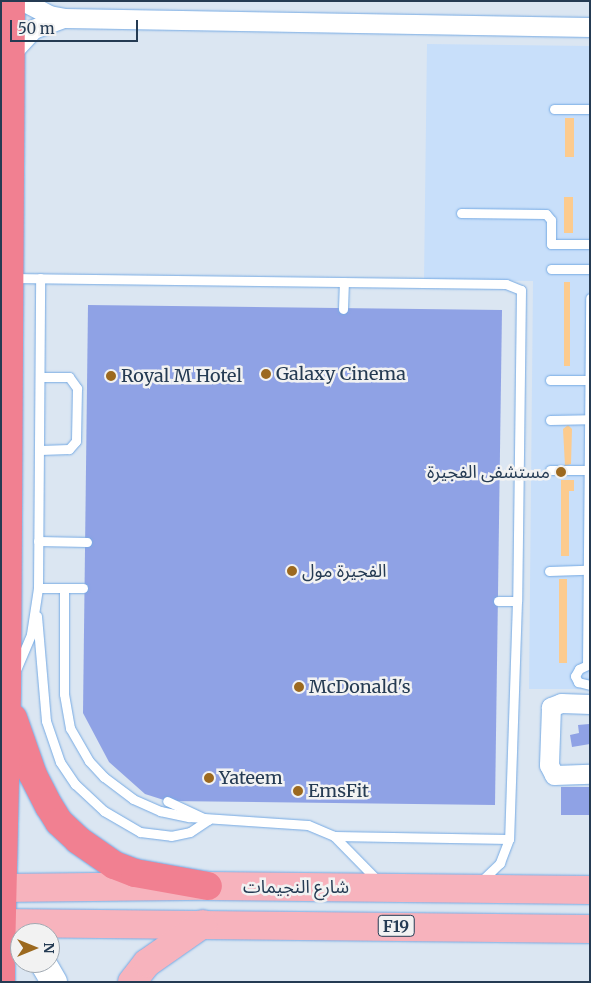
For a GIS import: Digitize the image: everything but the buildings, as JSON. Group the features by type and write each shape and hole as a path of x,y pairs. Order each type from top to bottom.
{"highway":[{"path":"11,1 6,690 2,888 12,923"},
{"path":"6,690 17,734 33,775 60,822 114,865 135,873 208,886"},
{"path":"1,956 10,934"},
{"path":"1,966 1,981"}],"main road":[{"name":"شارع النجيمات","path":"2,888 208,886 590,890"},
{"name":"F19","path":"60,926 203,924 590,929"},
{"path":"132,982 147,963 203,924"}],"street":[{"path":"23,1 42,12 64,18 590,27"},
{"path":"10,54 33,30 64,18"},
{"path":"590,704 561,703 551,707 549,765 554,775 590,774"},
{"path":"1,961 13,982"}],"lane":[{"path":"554,109 590,109"},
{"path":"461,212 546,214 551,220 551,244 590,244"},
{"path":"551,269 590,269"},
{"path":"8,278 506,284 521,290 517,601 509,839 500,863 473,888"},
{"path":"6,690 32,634 36,613 40,450 40,278"},
{"path":"343,309 344,282"},
{"path":"590,298 588,664 575,676 578,682 590,686"},
{"path":"40,377 63,376 76,383 77,435 69,449 40,450"},
{"path":"550,380 589,380"},
{"path":"550,420 589,419"},
{"path":"550,470 589,470"},
{"path":"38,541 87,542"},
{"path":"549,571 588,570"},
{"path":"38,588 84,588"},
{"path":"64,588 65,712 76,741 104,777 133,799 160,811 208,820 301,824 334,836 509,839"},
{"path":"498,601 517,601"},
{"path":"36,613 46,720 60,762 75,784 104,811 140,832 172,836 190,832 208,820"},
{"path":"167,801 208,820"},
{"path":"334,836 384,887"}],"shaded area":[{"name":"مستشفى الفجيرة","path":"427,44 590,46 590,689 529,689 533,281 424,280"},
{"path":"565,118 574,118 574,157 565,157"},
{"path":"564,197 573,197 573,233 564,233"},
{"path":"564,282 570,282 570,366 564,366"},
{"path":"568,425 572,429 571,464 565,466 563,429"},
{"path":"561,480 574,480 574,491 569,491 569,556 561,556"},
{"path":"559,579 567,579 567,663 559,663"}],"place":[{"name":"Galaxy Cinema","path":"266,374"},
{"name":"Royal M Hotel","path":"111,376"},
{"name":"مستشفى الفجيرة","path":"561,472"},
{"name":"الفجيرة مول","path":"292,571"},
{"name":"McDonald's","path":"299,687"},
{"name":"Yateem","path":"209,778"},
{"name":"EmsFit","path":"298,791"}]}
